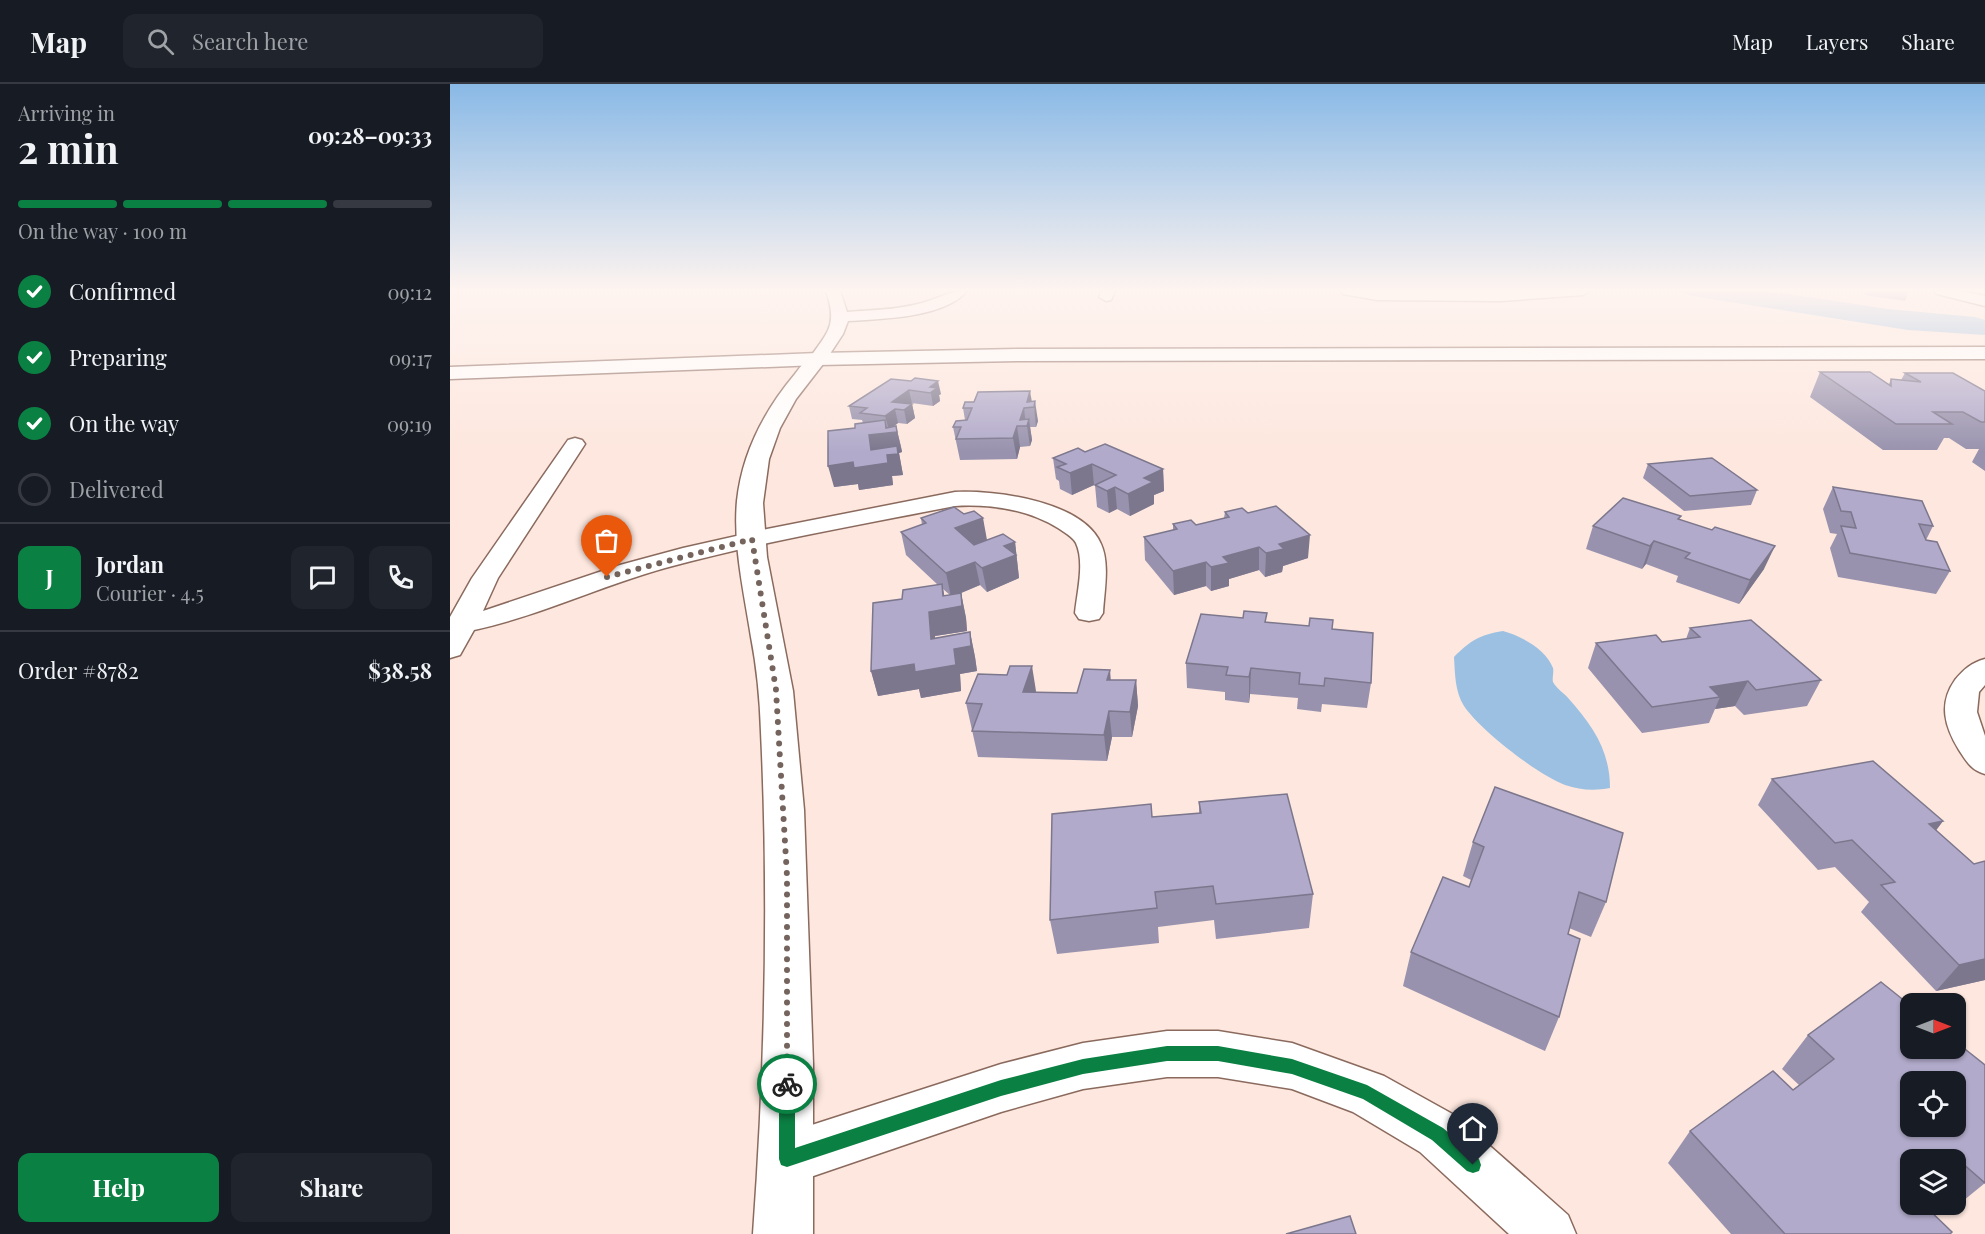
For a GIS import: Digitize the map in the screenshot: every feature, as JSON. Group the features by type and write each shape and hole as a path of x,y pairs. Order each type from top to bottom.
{"main road":[{"path":"450,373 818,359 1212,353 1985,353"},
{"path":"783,1234 787,1159 787,876 776,690 750,519 753,476 764,438 782,404 818,359"}],"street":[{"path":"818,359 827,345"},
{"path":"450,649 456,625 508,542 575,444"},
{"path":"456,625 514,612 636,568 752,539 955,499 982,498 1028,507 1076,528 1088,542 1091,560 1089,614"},
{"path":"1985,669 1963,690 1959,715 1972,745 1985,762"},
{"path":"787,1159 1001,1088 1083,1066 1167,1054 1218,1054 1292,1066 1367,1093 1437,1134 1549,1234"}],"water":[{"path":"1503,631 1532,644 1550,661 1554,684 1593,729 1607,762 1610,788 1582,789 1554,780 1525,762 1496,739 1464,706 1457,689 1454,657 1465,647 1487,634"}],"building":[{"path":"1820,372 1870,372 1891,386 1891,379 1921,382 1905,373 1953,373 1985,391 1985,422 1963,412 1933,412 1952,424 1896,424"},
{"path":"915,378 938,381 930,387 937,388 930,393 909,390 892,402 912,404 904,410 895,409 885,416 860,413 867,408 849,406 891,379 911,381"},
{"path":"1030,391 1027,402 1035,401 1034,407 1024,408 1020,420 1029,419 1027,426 1017,426 1013,438 956,439 961,427 953,427 956,421 967,420 972,408 963,408 965,402 974,402 978,392"},
{"path":"885,420 886,428 896,426 897,432 869,435 871,450 897,446 898,454 887,455 888,463 854,468 853,462 828,466 828,431 855,428 855,424"},
{"path":"1105,444 1163,469 1144,478 1153,482 1128,494 1115,487 1107,491 1095,485 1116,475 1092,464 1070,473 1057,467 1066,464 1053,458 1078,448 1085,452"},
{"path":"1712,458 1757,490 1690,496 1648,464"},
{"path":"1833,487 1922,501 1933,526 1919,524 1926,540 1937,542 1950,571 1850,553 1841,526 1856,528 1851,512 1841,511"},
{"path":"1623,498 1681,516 1678,519 1712,530 1715,527 1775,546 1750,580 1685,558 1690,553 1654,541 1650,546 1593,526"},
{"path":"1276,506 1310,535 1279,544 1284,549 1266,553 1259,547 1223,557 1229,563 1211,567 1206,562 1173,571 1144,537 1177,529 1173,524 1191,520 1196,525 1229,517 1225,512 1242,508 1248,513"},
{"path":"954,507 964,514 974,511 983,518 955,528 974,545 1003,534 1015,542 1004,546 1016,555 982,568 975,562 946,573 901,532 926,523 921,518"},
{"path":"942,584 943,596 961,593 962,606 929,612 931,639 970,632 971,646 954,649 956,665 915,672 914,664 871,671 873,603 902,599 903,590"},
{"path":"1244,611 1267,613 1265,622 1309,626 1310,618 1333,620 1332,629 1373,633 1371,683 1325,678 1324,686 1299,684 1300,673 1251,668 1249,677 1226,675 1228,667 1186,663 1201,614 1243,618"},
{"path":"1751,620 1821,680 1756,690 1748,681 1710,687 1720,697 1652,707 1596,643 1656,635 1662,642 1700,637 1690,628"},
{"path":"1010,666 1032,666 1023,692 1077,693 1084,669 1110,670 1107,680 1136,680 1130,712 1109,711 1104,735 972,731 982,704 966,703 978,674 1007,675"},
{"path":"1873,761 1943,821 1929,824 1974,864 1985,861 1985,959 1959,965 1881,885 1895,882 1852,840 1835,843 1772,779"},
{"path":"1495,787 1623,833 1606,902 1579,892 1568,934 1580,939 1559,1017 1411,952 1443,877 1469,887 1484,847 1473,842"},
{"path":"1287,794 1313,894 1216,904 1213,886 1155,892 1157,908 1050,920 1052,814 1151,804 1152,817 1201,813 1199,802"},
{"path":"1881,982 1900,997 1900,1059 1966,1059 1966,1050 1985,1065 1985,1183 1966,1166 1966,1149 1900,1149 1900,1215 1934,1215 1952,1232 1950,1234 1785,1234 1690,1131 1773,1071 1793,1090 1834,1059 1808,1035"},
{"path":"1350,1216 1356,1234 1286,1234"}],"way so far":[{"path":"607,577 752,539 776,690 787,876 787,1084"}],"route":[{"path":"787,1084 787,1159 1001,1088 1083,1066 1167,1054 1218,1054 1292,1066 1367,1093 1437,1134 1473,1165"}]}
